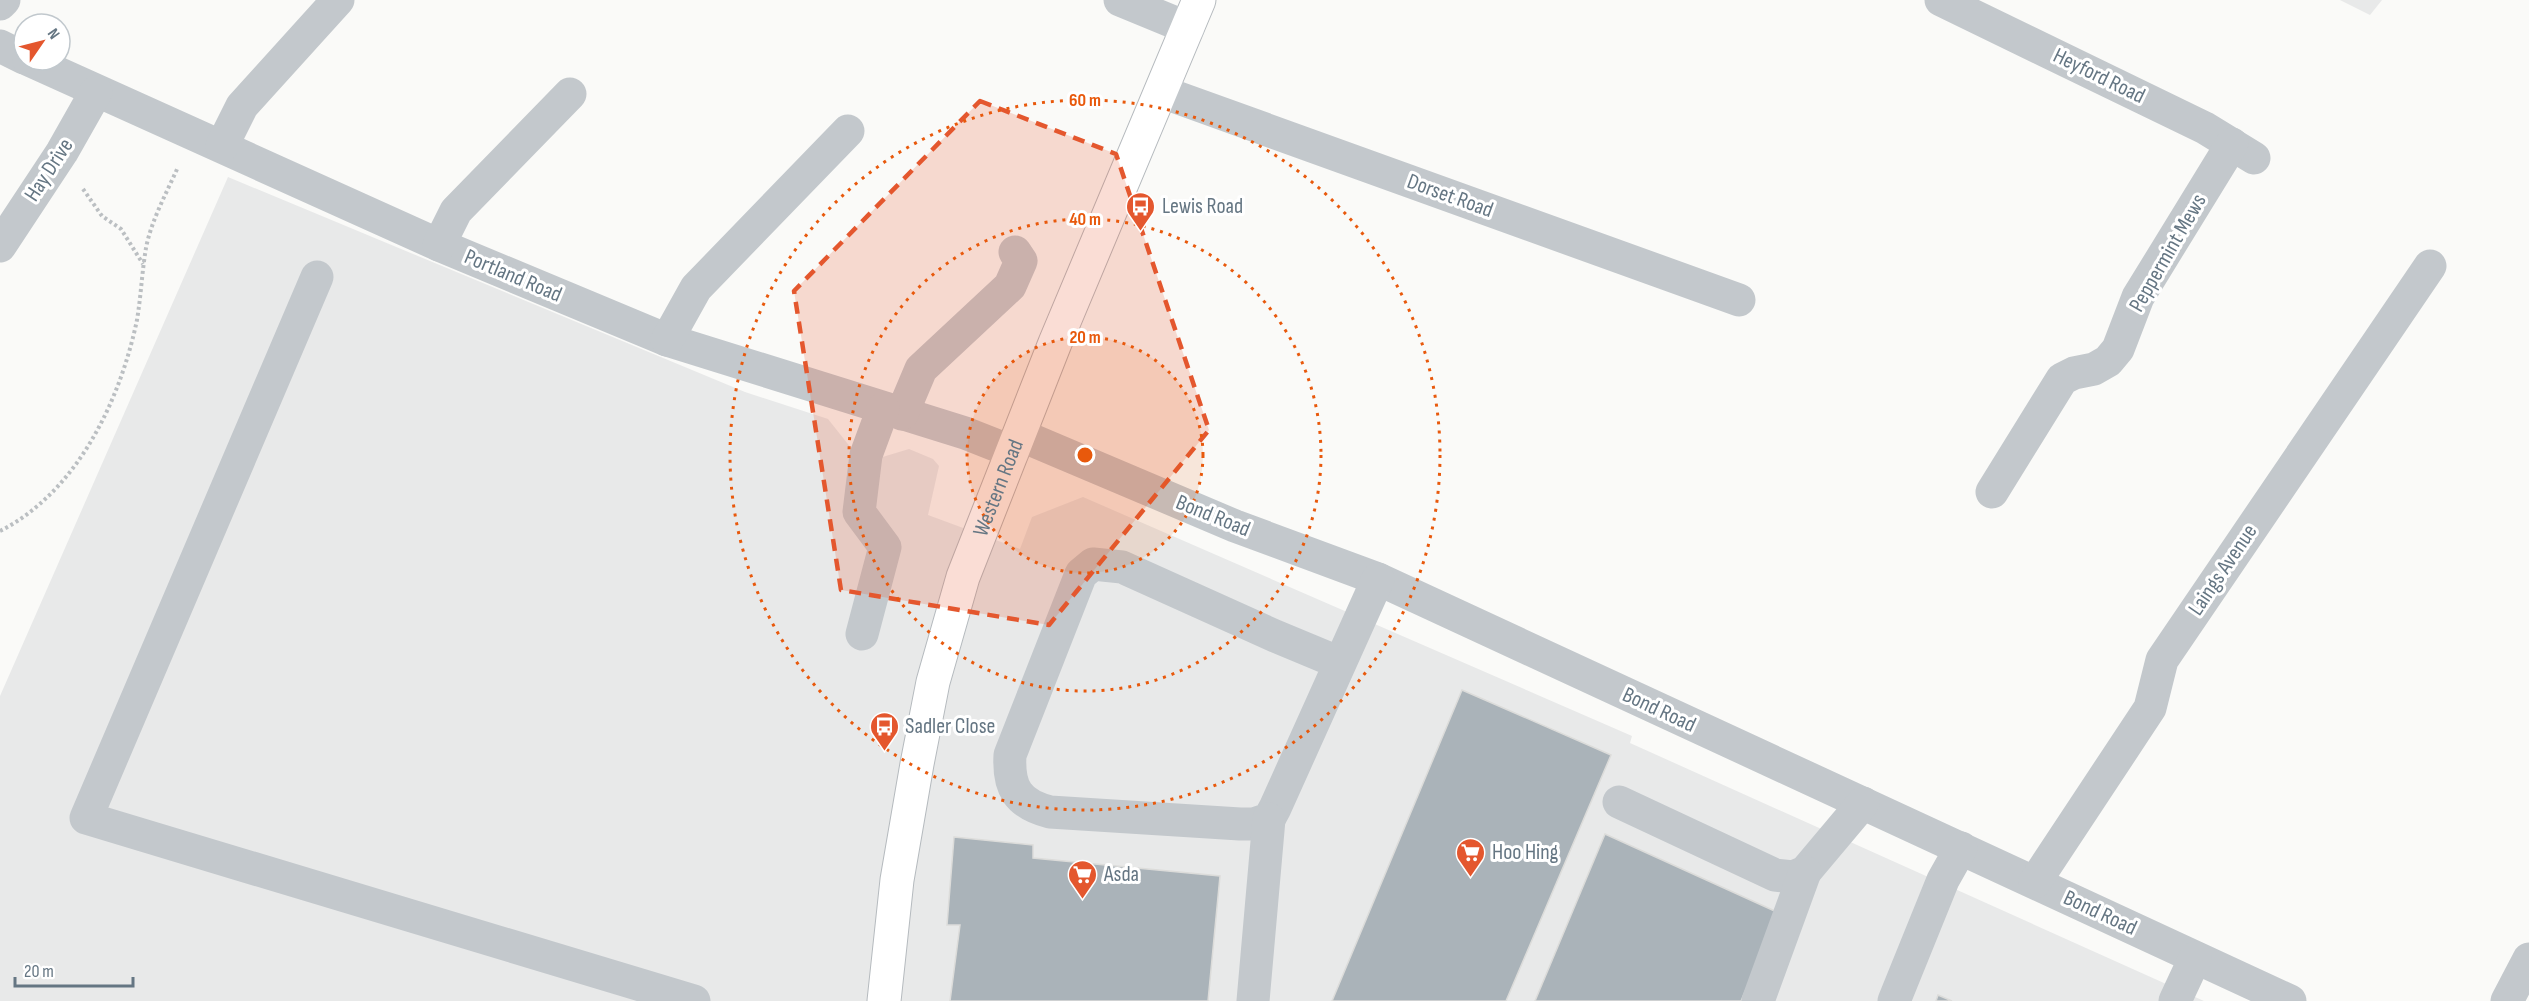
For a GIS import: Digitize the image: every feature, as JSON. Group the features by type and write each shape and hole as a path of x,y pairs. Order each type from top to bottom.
{"main road":[{"name":"Western Road","path":"884,1001 897,880 933,682 970,553 1193,14"}],"street":[{"path":"0,4 4,0"},
{"path":"207,140 242,106 338,0"},
{"path":"1119,0 1193,14"},
{"name":"Heyford Road","path":"1941,0 2205,128 2243,151"},
{"name":"Portland Road","path":"54,72 439,245 667,340 892,412 965,433 1017,444"},
{"name":"Hay Drive","path":"0,246 62,152 96,92"},
{"name":"Dorset Road","path":"1162,92 1739,300"},
{"path":"439,245 456,211 570,94"},
{"path":"667,340 696,288 848,131"},
{"name":"Peppermint Mews","path":"1992,492 2062,380 2074,373 2094,369 2108,361 2118,349 2138,297 2243,151"},
{"path":"862,634 885,547 858,512 866,455 921,369 1010,286 1021,261 1015,252"},
{"name":"Laings Avenue","path":"2035,882 2150,708 2162,660 2430,266"},
{"path":"317,277 86,818 694,1001"},
{"name":"Bond Road","path":"1017,444 1377,579 2290,1001"},
{"path":"1272,813 1254,824 1050,812 1033,808 1018,795 1009,776 1010,756 1081,574 1093,564 1122,567 1340,663"},
{"path":"1253,1001 1272,813 1377,579"},
{"path":"1619,802 1775,875 1793,877 1805,872"},
{"path":"1758,1001 1805,872 1863,803"},
{"path":"1894,1001 1943,880 1961,848"},
{"path":"2175,1001 2195,958"},
{"path":"2508,1001 2529,959"}],"path":[{"path":"0,531 17,522 45,501 69,472 105,417 126,363 137,320 147,246 207,140"},
{"path":"62,152 81,165 78,176 87,198 102,216 121,229 144,265"}],"highlighted area":[{"path":"980,101 1116,154 1209,430 1049,625 841,590 794,291"}],"shaded area":[{"path":"2340,0 2382,0 2370,15"},
{"path":"228,177 745,392 828,419 855,453 876,459 909,449 933,459 939,466 928,515 1020,549 1032,517 1083,497 1632,736 1630,743 2204,1001 0,1001 0,696"}],"building":[{"name":"Hoo Hing","path":"1462,690 1611,755 1506,1001 1332,1001"},
{"path":"1605,834 1779,913 1741,1001 1535,1001"},
{"name":"Asda","path":"954,837 1033,845 1033,858 1220,876 1208,1001 950,1001 960,925 947,925"},
{"path":"1938,995 1952,1001 1936,1001"}],"place":[{"name":"Lewis Road","path":"1141,232"},
{"name":"Sadler Close","path":"884,752"},
{"name":"Hoo Hing","path":"1471,878"},
{"name":"Asda","path":"1083,900"}]}
